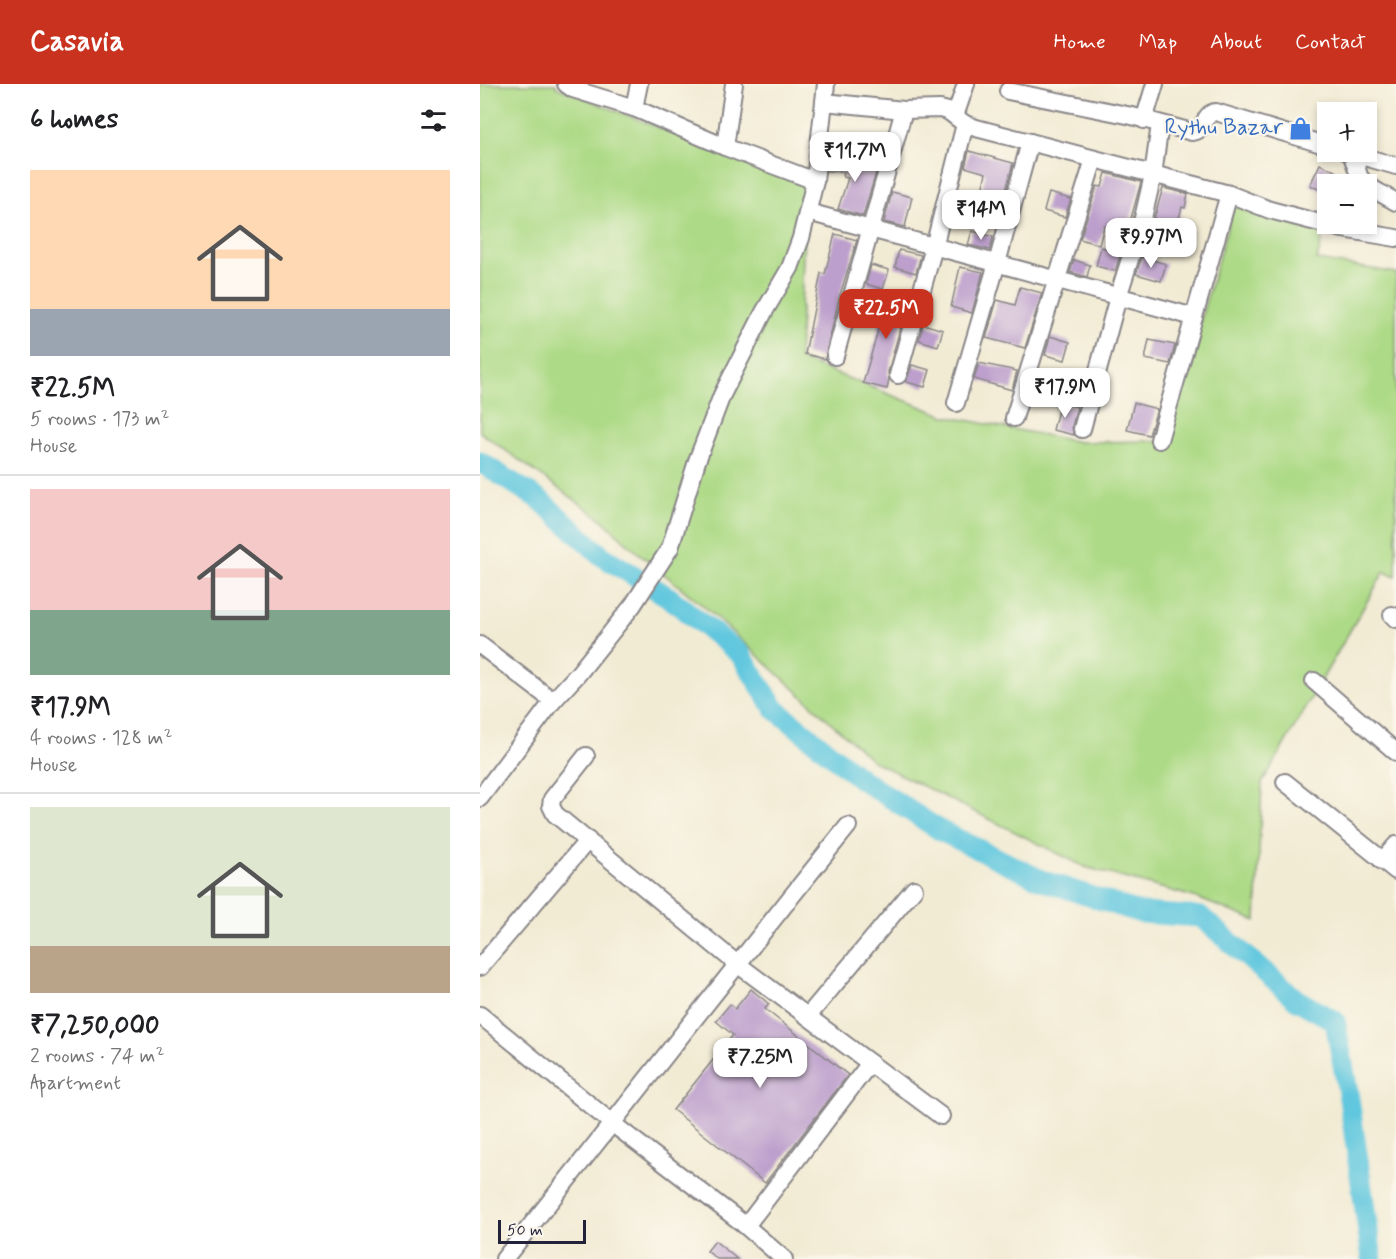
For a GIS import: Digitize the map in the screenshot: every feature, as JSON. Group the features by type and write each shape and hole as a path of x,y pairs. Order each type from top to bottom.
{"street":[{"path":"566,84 573,89 634,108 725,147 815,181"},
{"path":"634,108 639,84"},
{"path":"725,147 735,84"},
{"path":"480,798 553,701 578,674 633,605 670,548 697,461 722,395 764,312 790,268 808,212 815,181 826,84"},
{"path":"898,375 934,247 966,84"},
{"path":"1082,429 1118,297 1140,231 1153,175 1152,122 1155,84"},
{"path":"1008,91 1192,132 1198,132 1207,116 1216,112 1317,143"},
{"path":"824,102 904,110 948,111 960,120 1030,142 1229,194 1270,210 1333,226 1396,238"},
{"path":"835,356 904,110"},
{"path":"956,403 998,263 1030,142"},
{"path":"1014,418 1094,159"},
{"path":"1377,160 1396,166"},
{"path":"1377,191 1396,202"},
{"path":"1158,440 1229,194"},
{"path":"808,212 1194,317"},
{"path":"480,645 553,701"},
{"path":"1314,681 1396,752"},
{"path":"586,756 552,799 551,806 555,814 736,963 941,1116"},
{"path":"1285,782 1396,872"},
{"path":"504,1259 736,963 848,826"},
{"path":"480,967 588,840"},
{"path":"1382,861 1396,845"},
{"path":"808,1016 914,890"},
{"path":"480,1015 612,1124 746,1226 784,1259"},
{"path":"746,1226 870,1063"}],"green space":[{"path":"480,84 556,84 556,87 806,186 799,359 945,416 1080,442 1165,441 1234,205 1317,229 1317,234 1323,234 1317,260 1396,273 1396,576 1384,572 1262,783 1256,921 1194,897 1085,867 873,761 707,609 637,552 600,518 480,432"}],"building":[{"path":"969,151 1013,163 1000,214 978,208 986,173 965,167"},
{"path":"828,158 847,160 848,158 878,166 863,216 838,209 848,178 843,177 844,172 827,171"},
{"path":"1320,164 1341,174 1317,174 1317,188 1310,185"},
{"path":"1106,173 1141,182 1127,233 1104,226 1099,245 1080,239 1097,186 1102,187"},
{"path":"1163,188 1188,194 1185,208 1182,207 1169,245 1148,239"},
{"path":"892,192 912,197 905,227 884,222"},
{"path":"1049,193 1071,199 1065,217 1044,211"},
{"path":"972,231 993,237 990,250 968,245"},
{"path":"835,234 857,240 839,298 825,359 805,354 821,273 825,274"},
{"path":"1101,247 1121,253 1115,271 1096,266"},
{"path":"899,250 921,255 916,273 895,267"},
{"path":"1142,257 1166,264 1161,281 1136,274"},
{"path":"1074,260 1090,265 1087,277 1070,272"},
{"path":"871,265 889,270 883,289 866,284"},
{"path":"960,267 983,272 972,313 951,307"},
{"path":"1020,287 1042,293 1025,348 986,338 997,300 1015,305"},
{"path":"886,291 909,296 888,372 887,389 863,383"},
{"path":"923,324 943,330 938,346 919,340"},
{"path":"1050,336 1070,342 1065,360 1045,355"},
{"path":"1149,340 1175,345 1170,364 1145,359"},
{"path":"979,363 1017,371 1012,390 974,379"},
{"path":"912,365 930,370 925,387 906,382"},
{"path":"1060,402 1077,407 1072,427 1074,435 1053,430"},
{"path":"1134,403 1157,409 1149,435 1127,430"},
{"path":"751,989 769,1004 765,1009 848,1075 765,1183 673,1110 733,1035 716,1021 730,1004 735,1009"},
{"path":"715,1241 737,1259 717,1259 707,1251"}],"waterway":[{"path":"480,462 540,500 602,556 670,598 740,654 775,709 861,779 941,831 1041,880 1141,913 1201,917 1297,1000 1335,1021 1349,1098 1372,1259"}],"place":[{"name":"Rythu Bazar","path":"1301,128"}]}
